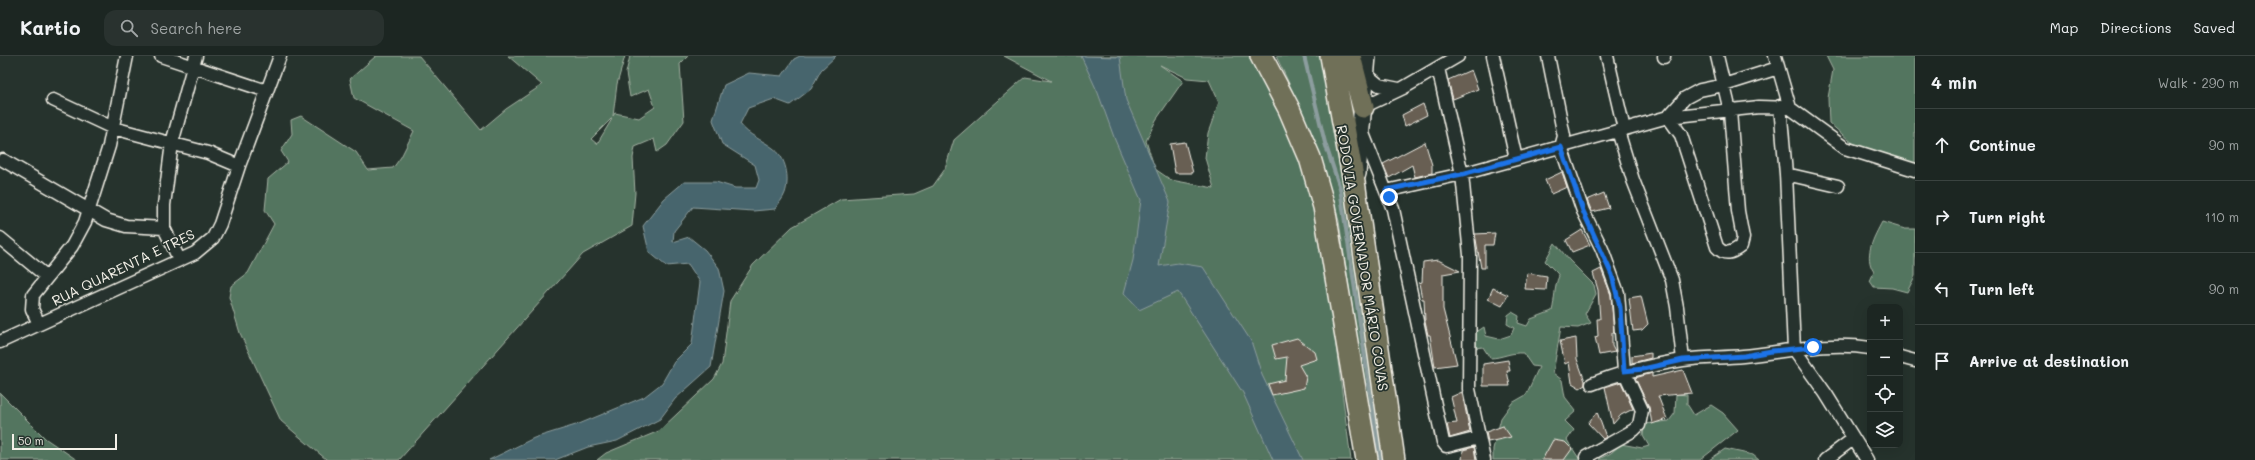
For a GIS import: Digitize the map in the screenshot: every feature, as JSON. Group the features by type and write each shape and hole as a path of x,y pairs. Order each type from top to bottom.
{"highway":[{"name":"RODOVIA GOVERNADOR MÁRIO COVAS","path":"1262,56 1289,109 1310,158 1324,207 1367,460"},
{"name":"RODOVIA GOVERNADOR MÁRIO COVAS","path":"1331,56 1355,188 1394,460"},
{"path":"1350,56 1363,107"}],"main road":[{"path":"1355,188 1362,130 1367,56"}],"street":[{"path":"39,324 32,309 31,303 33,295 46,276 72,246 85,222 113,128 127,56"},
{"path":"161,56 195,61 267,91"},
{"name":"RUA QUARENTA E TRES","path":"0,342 195,253 213,238 220,224 239,166 280,56"},
{"path":"1363,107 1399,89 1442,63 1458,56"},
{"path":"1493,56 1516,159"},
{"path":"1548,56 1564,136 1561,147 1583,211 1612,275 1620,307 1624,371 1641,406 1639,425 1629,434 1586,457 1589,460"},
{"path":"1607,56 1628,168 1672,280 1677,306 1683,360"},
{"path":"1668,117 1681,135 1715,242 1722,252 1727,254 1741,246 1743,238 1738,211 1730,111 1717,56"},
{"path":"179,259 164,228 164,205 172,143 195,61"},
{"path":"1668,117 1685,98 1693,93 1724,85 1776,62 1785,107 1786,174 1794,349 1826,394 1867,460"},
{"path":"1442,63 1462,174 1470,256 1468,389 1484,460"},
{"path":"1366,74 1379,85 1399,89"},
{"path":"52,100 113,128 172,143 208,154 239,166"},
{"path":"1386,190 1462,174 1668,117 1785,107 1845,148 1915,170"},
{"path":"1362,130 1393,209 1443,442 1446,446 1479,438"},
{"path":"3,160 88,211 126,226 164,228"},
{"path":"1786,174 1838,186"},
{"path":"0,238 46,276"},
{"path":"1592,384 1624,371 1643,369 1683,360 1744,356 1794,349 1827,347 1867,348"},
{"path":"1903,357 1915,361"},
{"path":"1824,460 1853,439"}],"green space":[{"path":"376,56 419,56 481,130 506,109 542,85 508,56 625,56 617,84 613,116 615,113 639,118 655,107 649,89 630,97 626,73 630,56 688,56 680,64 684,121 667,145 657,152 654,139 635,147 633,158 635,193 632,226 583,254 399,460 327,460 281,421 240,333 229,297 231,286 248,273 274,224 265,210 268,179 288,162 281,151 292,134 291,120 301,116 356,152 368,170 393,168 401,157 414,131 354,98 350,79","holes":["612,119 597,144 591,139"]},
{"path":"1004,56 1254,56 1305,169 1323,247 1351,460 597,460 606,453 659,431 714,379 722,364 730,301 753,265 792,227 841,199 914,194 933,186 945,169 954,140 1025,77 1051,81","holes":["1160,65 1187,78 1209,80 1219,102 1208,133 1205,158 1214,188 1171,180 1155,169 1146,141 1156,120 1183,81"]},
{"path":"1276,56 1323,56 1345,185 1386,460 1375,460 1339,221 1312,137"},
{"path":"1826,56 1915,56 1915,170 1876,160 1829,123 1828,98 1833,70"},
{"path":"1882,222 1905,229 1915,229 1915,276 1907,292 1892,288 1874,287 1870,281 1874,272 1869,260 1871,247"},
{"path":"1555,243 1569,260 1594,285 1596,294 1585,314 1591,323 1578,328 1561,327 1553,373 1562,380 1565,397 1576,411 1565,421 1574,430 1567,440 1580,460 1493,460 1493,449 1501,418 1512,403 1526,395 1539,367 1532,366 1523,353 1514,353 1490,358 1483,347 1466,349 1475,333 1484,327 1486,336 1499,339 1511,335 1514,328 1507,324 1508,315 1512,312 1519,316 1518,323 1527,326 1531,319 1552,311 1559,276 1545,261"},
{"path":"0,393 46,439 77,460 0,460"},
{"path":"1676,394 1687,395 1687,404 1694,415 1711,405 1723,413 1738,430 1700,460 1599,459 1611,453 1621,444 1642,448 1649,446 1643,436 1644,424 1669,421 1675,413"},
{"path":"1725,449 1753,455 1759,460 1709,460"}],"water":[{"path":"800,56 836,56 821,70 811,89 790,105 774,99 748,108 740,124 751,134 773,148 784,162 787,175 785,193 775,209 753,211 693,207 674,231 673,242 689,237 705,250 719,268 724,291 711,367 675,399 660,419 617,441 588,447 555,460 489,460 534,438 579,424 644,397 662,383 674,362 692,344 700,282 688,264 666,266 649,252 643,226 664,199 684,182 716,182 735,188 756,188 759,180 755,165 722,144 713,120 724,85 749,73 782,76 794,59"},
{"path":"1081,56 1120,57 1126,100 1170,202 1159,266 1178,263 1203,267 1251,341 1262,375 1303,460 1273,460 1243,393 1178,292 1139,310 1124,293 1133,260 1141,200 1115,140 1098,93"}],"building":[{"path":"1471,70 1478,89 1453,99 1448,80"},
{"path":"1423,104 1427,115 1405,126 1402,115"},
{"path":"1185,142 1193,173 1175,173 1170,144"},
{"path":"1425,142 1432,165 1432,173 1415,177 1412,165 1389,178 1383,164"},
{"path":"1562,172 1567,187 1551,194 1545,180"},
{"path":"1604,193 1609,208 1592,212 1587,200"},
{"path":"1582,230 1590,245 1572,252 1566,240"},
{"path":"1495,233 1493,245 1485,245 1485,268 1481,268 1475,234"},
{"path":"1438,260 1460,271 1443,274 1443,309 1457,364 1435,367 1430,335 1428,335 1425,322 1424,299 1422,299 1419,283 1422,282 1423,262"},
{"path":"1601,269 1611,295 1614,333 1612,333 1612,346 1615,352 1599,355 1595,337 1598,336 1597,319 1600,319 1598,290 1593,273"},
{"path":"1527,273 1547,276 1546,290 1525,289"},
{"path":"1493,288 1508,295 1502,306 1488,299"},
{"path":"1641,296 1648,324 1642,330 1633,331 1629,298"},
{"path":"1297,338 1315,352 1317,359 1299,365 1306,377 1304,388 1272,395 1268,384 1285,380 1287,357 1276,359 1272,345"},
{"path":"1576,338 1577,359 1585,381 1585,385 1580,388 1572,383 1569,362 1565,364 1560,341"},
{"path":"1651,353 1651,358 1632,363 1632,356"},
{"path":"1508,360 1510,371 1507,371 1510,386 1483,386 1483,364"},
{"path":"1683,370 1692,393 1658,396 1667,419 1652,424 1649,407 1635,378 1652,373 1652,377"},
{"path":"1621,382 1633,409 1621,415 1613,424 1605,387"},
{"path":"1462,392 1470,432 1450,438 1447,424 1457,423 1451,397"},
{"path":"1597,412 1606,437 1603,439 1588,423"},
{"path":"1503,426 1511,437 1488,442 1486,432"},
{"path":"1553,440 1565,442 1572,449 1564,460 1542,460"},
{"path":"1474,447 1476,460 1462,460 1463,450"}],"waterway":[{"path":"1304,56 1325,143 1340,188 1380,460"}],"route":[{"path":"1389,197 1386,190 1462,174 1561,147 1583,211 1602,249 1618,293 1624,371 1643,369 1683,360 1744,356 1772,351 1813,347"}]}
